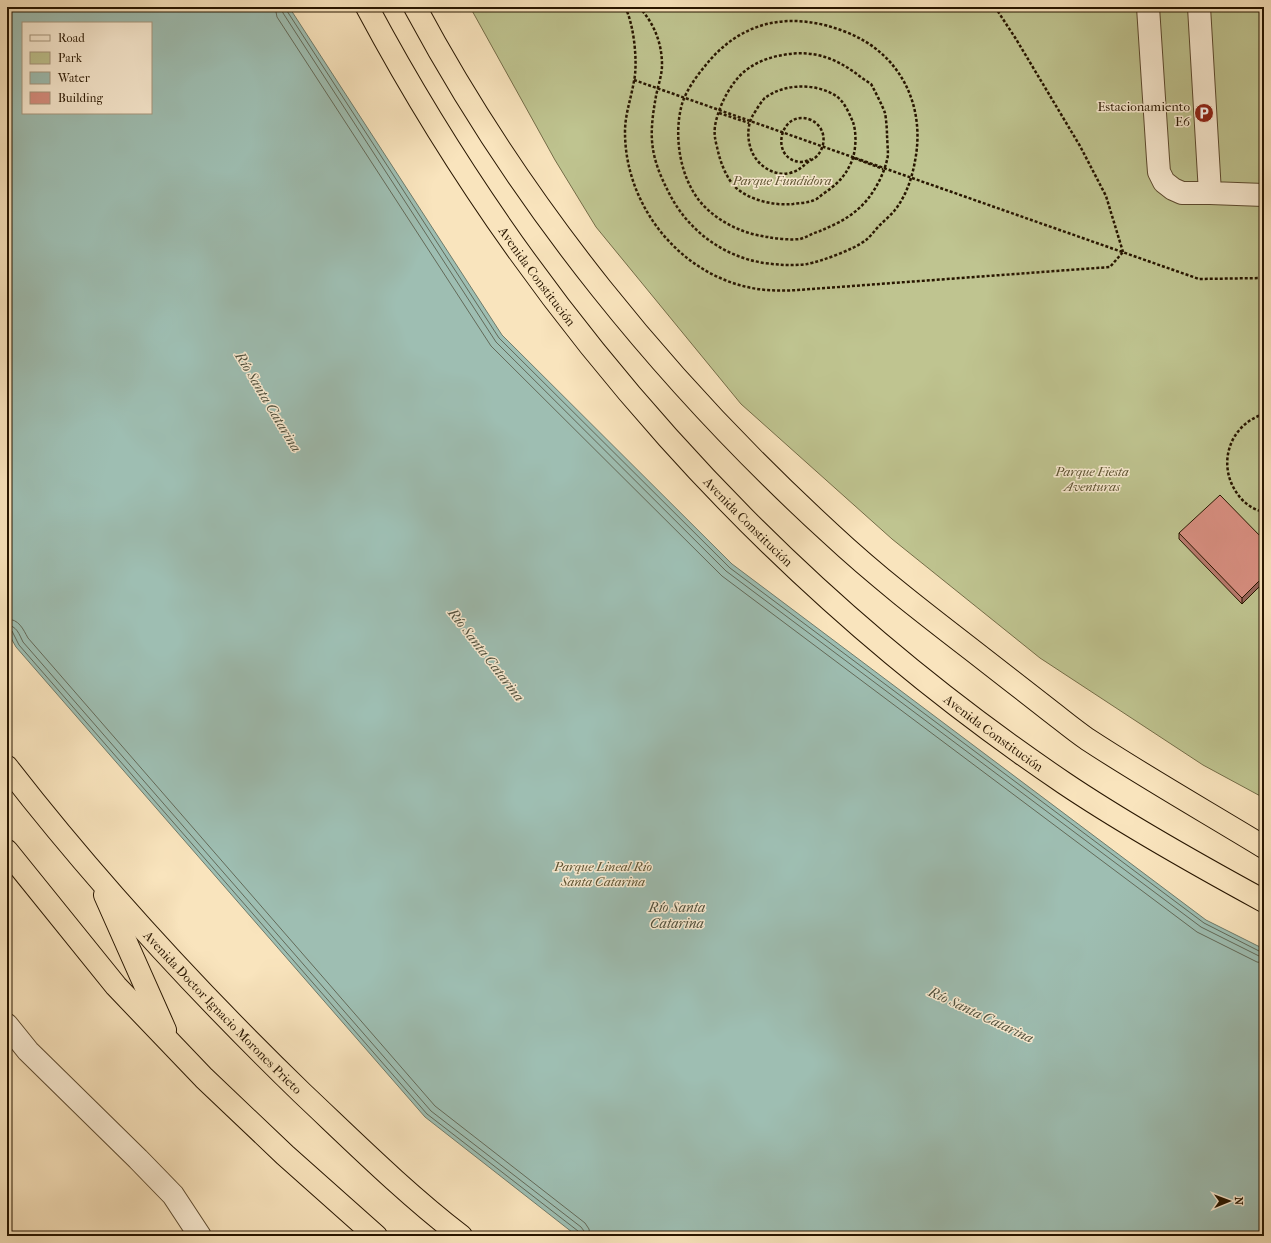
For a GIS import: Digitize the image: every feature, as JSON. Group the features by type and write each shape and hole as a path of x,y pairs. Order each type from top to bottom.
{"highway":[{"name":"Avenida Constitución","path":"367,7 431,121 476,192 524,261 574,328 627,392 683,455 741,516 801,574 864,630 929,684 996,734 1064,783 1135,828 1207,871 1264,901"},
{"path":"415,7 469,99 508,160 556,228 606,294 659,358 715,420 772,479 833,536 895,590 1085,738 1264,847"},
{"name":"Avenida Doctor Ignacio Morones Prieto","path":"7,767 55,829 172,961 239,1031 382,1170 461,1236"},
{"path":"7,782 55,829"},
{"path":"7,851 116,986 170,1043 204,1078 285,1155 376,1236"},
{"path":"97,875 170,1043"}],"lane":[{"path":"1148,7 1159,172 1164,182 1173,189 1182,193 1264,195"},
{"path":"1199,7 1210,193"},
{"path":"7,1025 28,1051 173,1195 200,1236"}],"path":[{"path":"625,7 635,43 634,80 628,106 625,132 628,159 634,184 645,209 659,231 677,250 698,266 721,278 746,287 772,291 798,290 1110,267 1123,252"},
{"path":"639,7 646,15 656,32 663,69 656,96 652,125 652,149 661,176 673,203 688,223 702,236 723,250 746,260 797,266 822,261 864,242 898,207 912,178 918,144 916,110 903,79 883,54 859,37 828,25 806,21 778,22 753,28 722,47 697,74 682,103 677,141 686,176 701,203 720,219 744,233 770,238 799,239 829,227 859,209 879,183 888,154 886,114 871,84 850,68 824,55 795,53 768,58 743,72 723,99 714,131 720,163 735,187 756,200 785,205 815,200 840,182 854,158 856,127 841,98 819,88 794,86 777,92 764,99 749,123 749,144 756,158 767,169 780,173 793,173 812,160 817,155 824,141 819,127 810,120 794,120 782,132 781,145 788,157 794,160 805,162 812,160"},
{"path":"996,7 1080,146 1106,196 1123,252"},
{"path":"634,80 1200,279 1264,278"},
{"path":"719,113 749,123"},
{"path":"854,158 883,169"},
{"path":"1264,414 1255,417 1242,427 1232,440 1227,456 1227,472 1233,488 1244,502 1259,511 1264,512"}],"green space":[{"path":"470,7 1264,7 1264,798 1203,765 1040,658 892,539 741,404 596,227 555,160"}],"water":[{"name":"Río Santa Catarina","path":"7,7 289,7 502,335 732,564 1206,920 1264,949 1264,1236 577,1236 425,1117 16,647 7,631"}],"building":[{"path":"1220,495 1264,540 1264,576 1242,598 1179,533"}],"place":[{"name":"Estacionamiento E6","path":"1204,113"}],"park label":[{"name":"Parque Fundidora","path":"782,180"},
{"name":"Parque Fiesta Aventuras","path":"1092,478"},
{"name":"Parque Lineal Río Santa Catarina","path":"603,874"}]}
